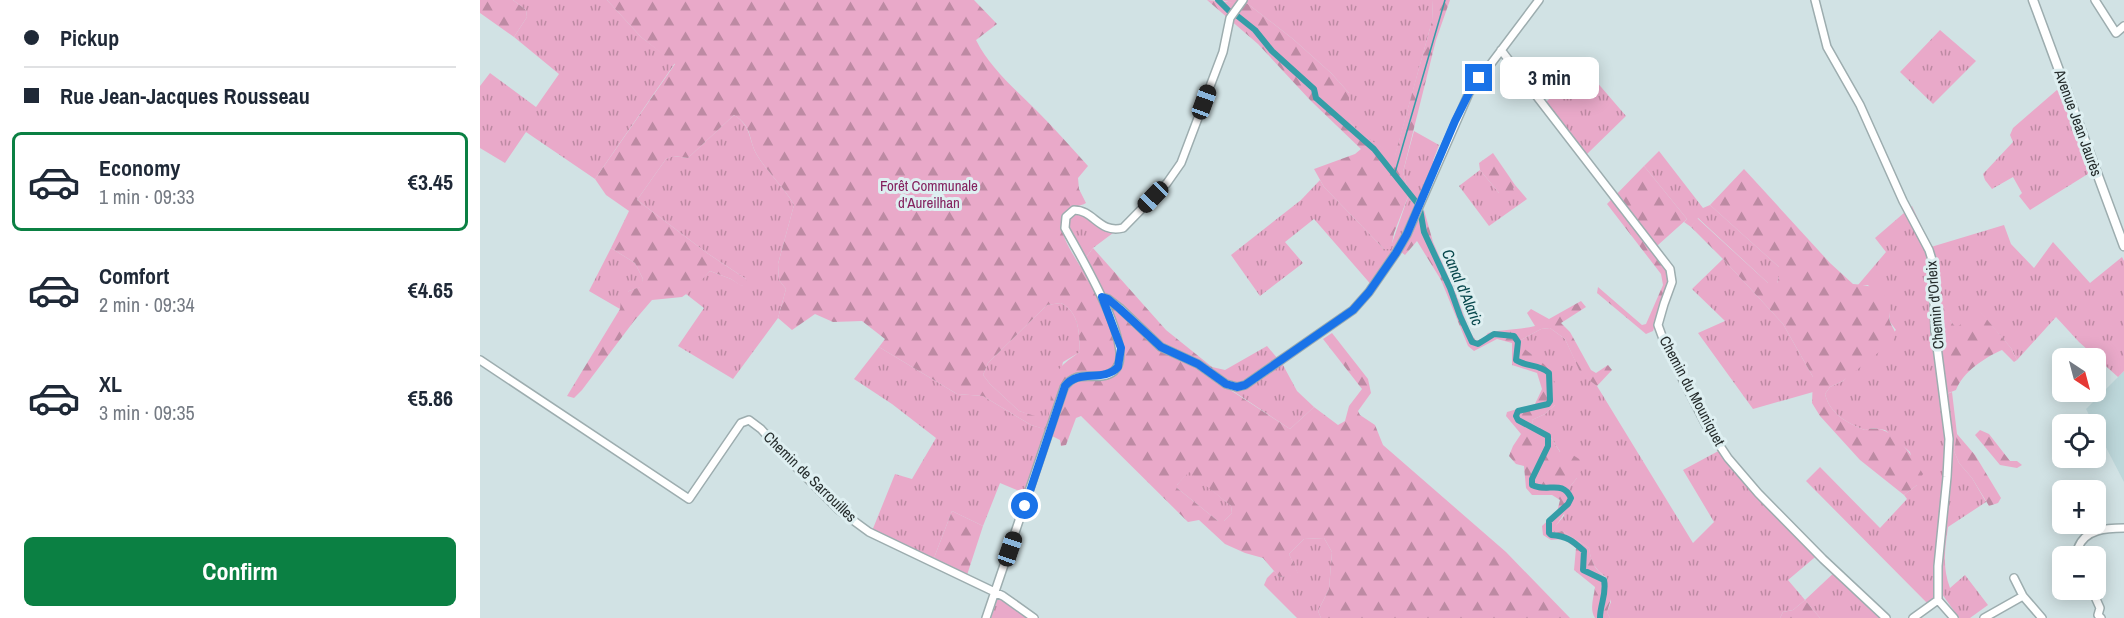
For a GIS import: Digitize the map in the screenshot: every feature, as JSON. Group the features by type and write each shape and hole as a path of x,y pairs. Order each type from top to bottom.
{"main road":[{"name":"Avenue Jean Jaurès","path":"2033,0 2124,246"}],"street":[{"path":"986,618 1064,388 1071,380 1079,376 1105,376 1118,367 1121,348 1102,297 1065,228 1066,217 1074,210 1081,210 1107,229 1123,228 1174,174 1191,141 1223,52 1230,18 1243,0"},
{"path":"1102,297 1120,309 1161,347 1198,364 1226,384 1237,387 1245,385 1353,310 1369,292 1396,253 1417,212 1469,93 1539,0"},
{"name":"Chemin d'Orleix","path":"1815,0 1827,47 1860,105 1903,201 1929,250 1933,263 1935,331 1949,439 1938,566 1938,600"},
{"path":"2095,0 2116,33 2124,26"},
{"name":"Chemin du Mouniquet","path":"1501,50 1670,269 1672,282 1658,325 1666,347 1706,425 1728,458 1758,493 1823,559 1886,618"},
{"name":"Chemin de Sarrouilles","path":"480,360 689,499 741,423 748,420 761,429 839,510 869,532 994,593"},
{"path":"2078,546 2085,537 2096,531 2124,528"},
{"path":"2014,578 2023,596 2042,618"},
{"path":"994,593 1003,596 1034,618"},
{"path":"1984,618 2023,596"},
{"path":"1913,618 1938,600 1954,618"},
{"path":"2096,600 2100,608 2097,617"}],"shaded area":[{"path":"2124,371 2124,482 2106,447 2106,414 2089,414 2086,409 2093,402 2106,402 2106,389"}],"green space":[{"path":"480,0 513,0 526,10 527,17 514,37 480,13"},
{"path":"513,0 607,0 641,37 675,63 595,179 526,132 505,163 480,148 480,86 490,73 536,107 559,74 514,37 527,17 526,10"},
{"name":"Forêt Communale d'Aureilhan","path":"607,0 974,0 997,24 976,40 988,60 1088,166 1078,178 1079,189 1086,203 1068,210 1063,216 1062,223 1068,246 1080,266 1093,248 1166,330 1212,367 1212,378 1290,429 1314,407 1338,425 1345,421 1349,406 1362,389 1323,339 1332,333 1368,379 1371,393 1358,411 1360,415 1375,425 1383,445 1506,552 1570,618 1321,618 1318,611 1329,589 1332,552 1324,538 1304,539 1289,554 1299,575 1279,577 1263,558 1225,544 1199,520 1188,522 1081,416 1076,418 1066,445 1061,446 1060,440 1047,430 1031,425 983,396 957,394 879,347 885,339 862,321 833,322 815,314 792,330 778,318 786,289 779,280 778,264 794,205 757,155 744,124 734,115 688,158 674,156 666,159 637,200 707,253 746,279 747,285 741,286 731,279 710,271 682,297 652,300 582,390 574,398 567,396 620,309 621,300 629,291 640,287 643,279 635,263 611,248 629,211 606,195 595,179 675,64 641,37","holes":["1061,303 1072,312 1075,318 1079,331 1080,352 1056,374 1048,420 1019,411 983,375 988,363 1047,305","1189,472 1231,506 1232,513 1224,521 1218,521 1177,488"]},
{"path":"1207,0 1248,4 1293,39 1331,73 1349,93 1349,120 1359,133 1395,155 1432,21 1433,0 1450,0 1436,40 1403,172 1409,194 1394,233 1391,249 1384,249 1324,187 1314,169 1355,154 1361,149 1311,101 1258,44"},
{"path":"1221,0 1433,0 1432,21 1395,156 1359,133 1349,120 1349,93 1331,73 1293,39 1248,4"},
{"path":"1940,30 1976,61 1933,104 1900,72"},
{"path":"1583,66 1626,116 1586,155 1545,103"},
{"path":"2058,89 2091,172 2030,210 2019,196 2022,193 2013,177 1992,189 1983,174 2013,142 2010,135 2013,128"},
{"path":"734,115 744,124 757,155 794,205 778,264 779,280 786,289 778,318 733,379 678,346 704,308 686,294 710,271 742,286 746,279 707,253 637,200 666,159 673,156 688,158"},
{"path":"1414,131 1439,145 1433,161 1440,168 1412,231 1374,288 1314,219 1285,242 1303,263 1260,296 1231,255 1301,200 1320,180 1324,187 1384,249 1390,249 1409,194 1403,172"},
{"path":"1659,151 1703,208 1710,205 1779,267 1777,283 1768,283 1698,218 1691,227 1684,222 1687,219 1644,166"},
{"path":"1493,153 1515,185 1513,189 1516,195 1499,193 1480,170 1479,163"},
{"path":"1644,166 1687,219 1658,245 1656,253 1666,270 1669,285 1653,331 1646,334 1597,293 1598,287 1642,325 1646,324 1663,285 1661,274 1607,204"},
{"path":"1744,169 1830,263 1853,284 1869,286 1883,293 1889,303 1889,320 1895,332 1894,340 1843,381 1830,387 1825,394 1831,407 1846,421 1865,430 1874,428 1883,430 1899,441 1913,457 1923,474 1917,485 1904,495 1860,460 1820,416 1812,403 1813,377 1783,324 1691,227 1697,218 1768,283 1777,283 1779,267 1710,205"},
{"path":"1480,170 1499,193 1513,189 1515,185 1527,199 1489,226 1459,186"},
{"path":"1912,206 1931,247 2004,225 2011,244 2034,268 2053,242 2090,283 2122,257 2124,261 2124,371 2118,377 2106,366 2106,348 2086,348 2056,317 2017,360 2011,348 1979,311 1956,329 1950,320 1950,301 1947,394 1952,392 1957,434 1954,451 1959,463 1972,478 1986,502 1948,527 1945,565 1950,588 1965,575 1988,605 1970,618 1959,618 1942,594 1929,605 1806,481 1820,467 1880,528 1907,499 1904,495 1917,485 1910,452 1885,430 1873,428 1865,430 1846,421 1831,407 1825,394 1830,387 1843,381 1896,330 1890,322 1889,311 1868,285 1858,285 1886,252 1875,238"},
{"path":"1424,210 1433,242 1469,330 1476,341 1484,338 1488,333 1535,326 1527,313 1531,309 1549,319 1581,301 1586,307 1561,323 1570,332 1591,370 1596,373 1608,365 1612,370 1597,386 1581,374 1565,339 1550,328 1541,329 1521,340 1521,346 1544,364 1552,375 1554,383 1555,405 1545,414 1532,420 1533,424 1548,433 1560,452 1567,451 1579,459 1583,467 1567,490 1568,508 1553,530 1555,533 1562,531 1589,548 1595,567 1614,589 1607,612 1610,618 1595,618 1593,614 1595,587 1574,570 1576,548 1563,539 1551,540 1543,535 1542,526 1557,512 1560,500 1552,495 1532,495 1526,488 1524,466 1516,464 1509,456 1521,434 1506,416 1507,412 1535,404 1542,389 1537,373 1512,365 1512,343 1497,339 1474,351 1468,346 1441,280 1417,241 1405,255 1401,252"},
{"path":"1082,214 1113,233 1093,248 1084,260 1067,227 1069,219"},
{"path":"611,248 635,263 643,279 641,287 629,291 620,309 589,291"},
{"path":"1723,259 1783,324 1813,377 1813,392 1753,409 1698,333 1725,321 1692,289"},
{"path":"1944,299 1950,301 1954,310 1950,320 1956,328 1979,310 2011,348 2017,360 2014,362 2002,350 1995,353 1981,361 1969,372 1956,390 1946,394 1939,308"},
{"path":"1061,303 1072,312 1075,318 1079,331 1080,352 1063,362 1048,421 1019,411 983,375 988,363 1047,305"},
{"path":"1550,328 1565,339 1581,373 1597,386 1693,543 1714,522 1683,470 1724,448 1749,479 1820,553 1788,580 1805,600 1793,610 1783,612 1780,618 1610,618 1607,612 1611,602 1607,578 1594,565 1589,548 1562,531 1555,533 1552,530 1564,516 1567,490 1577,478 1548,433 1533,424 1532,420 1545,414 1555,405 1531,354 1521,347 1521,340 1541,329"},
{"path":"1267,346 1283,365 1297,391 1314,407 1290,429 1212,377 1212,367 1225,370"},
{"path":"879,347 957,394 983,396 1031,425 1048,430 1052,436 1031,496 1000,483 983,526 952,511 934,558 872,531 895,474 912,479 936,438 892,404 854,379"},
{"path":"1980,430 1989,434 2010,461 2017,461 2022,465 2017,468 2000,465 1975,435"},
{"path":"1957,434 1975,455 2001,498 1998,503 1989,506 1972,478 1959,463 1954,451"},
{"path":"1189,471 1231,506 1232,513 1224,521 1218,521 1177,488"},
{"path":"952,511 983,526 967,575 934,558"},
{"path":"1324,538 1332,552 1329,589 1318,611 1321,618 1297,618 1264,585 1274,571 1279,577 1298,574 1289,554 1304,539"},
{"path":"1838,569 1888,618 1820,618 1805,600"},
{"path":"998,597 1028,618 991,618"},
{"path":"1805,600 1820,618 1780,618 1783,612 1793,610"}],"waterway":[{"name":"Canal d'Alaric","path":"1218,0 1255,30 1272,51 1314,89 1316,98 1374,149 1417,203 1424,232 1472,342 1478,344 1494,334 1514,336 1518,342 1516,360 1549,373 1550,401 1548,404 1518,411 1516,416 1518,420 1548,436 1548,446 1532,479 1532,485 1563,489 1571,498 1568,504 1549,521 1549,533 1569,540 1580,547 1584,551 1583,570 1604,580 1605,590 1600,618"},
{"path":"1394,176 1445,0"}],"route":[{"path":"1025,506 1065,386 1079,376 1109,375 1120,362 1121,348 1102,297 1120,309 1161,347 1198,364 1226,384 1237,387 1245,385 1353,310 1369,292 1407,234 1455,121 1479,78"}]}
